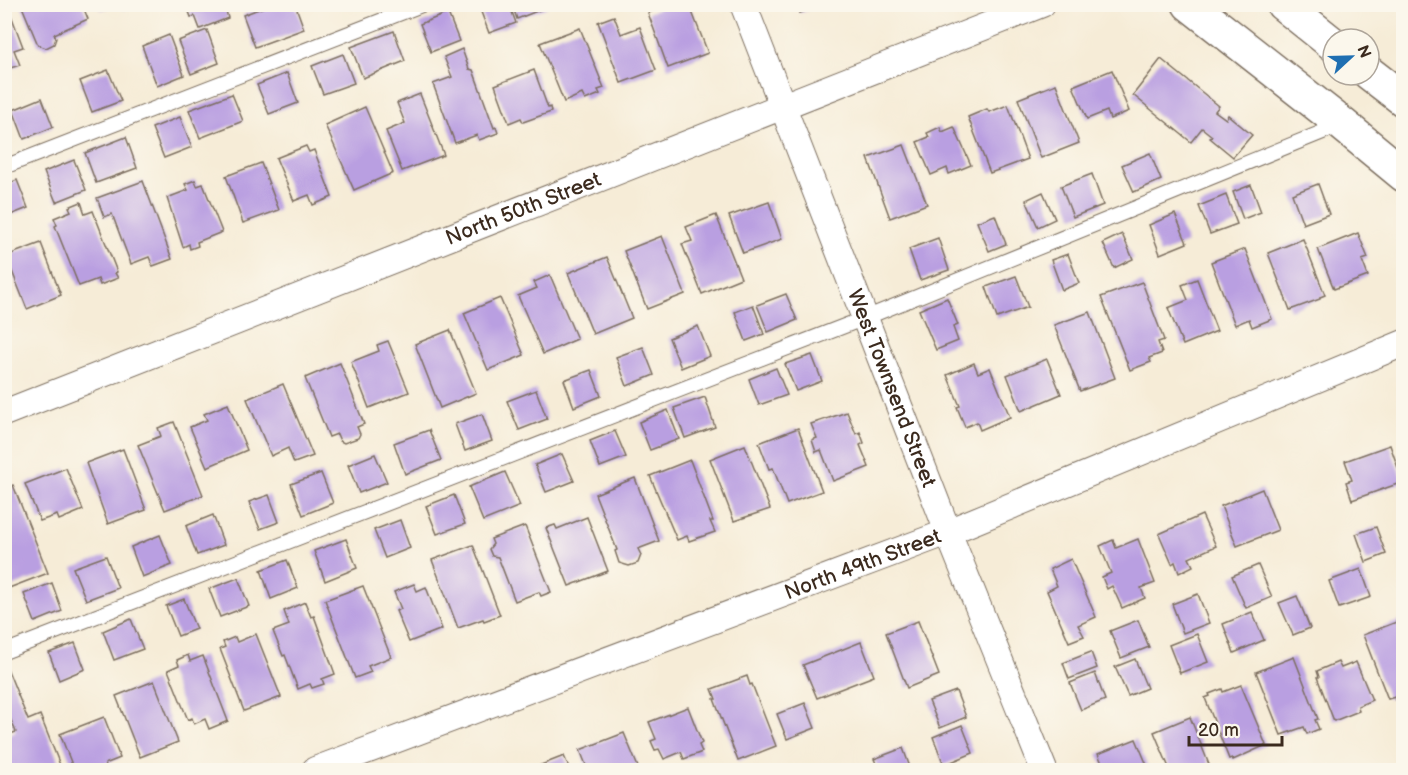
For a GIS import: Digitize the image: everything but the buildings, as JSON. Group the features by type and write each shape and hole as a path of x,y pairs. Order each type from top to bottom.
{"street":[{"name":"West Townsend Street","path":"743,4 948,532 1044,771"},
{"name":"North 50th Street","path":"4,413 783,108 1042,4"},
{"path":"1189,4 1404,175"},
{"path":"1283,4 1321,34"},
{"path":"1381,82 1404,100"},
{"name":"North 49th Street","path":"315,771 948,532 1404,343"}],"lane":[{"path":"4,167 424,4"},
{"path":"4,652 865,318 1342,124"}]}
